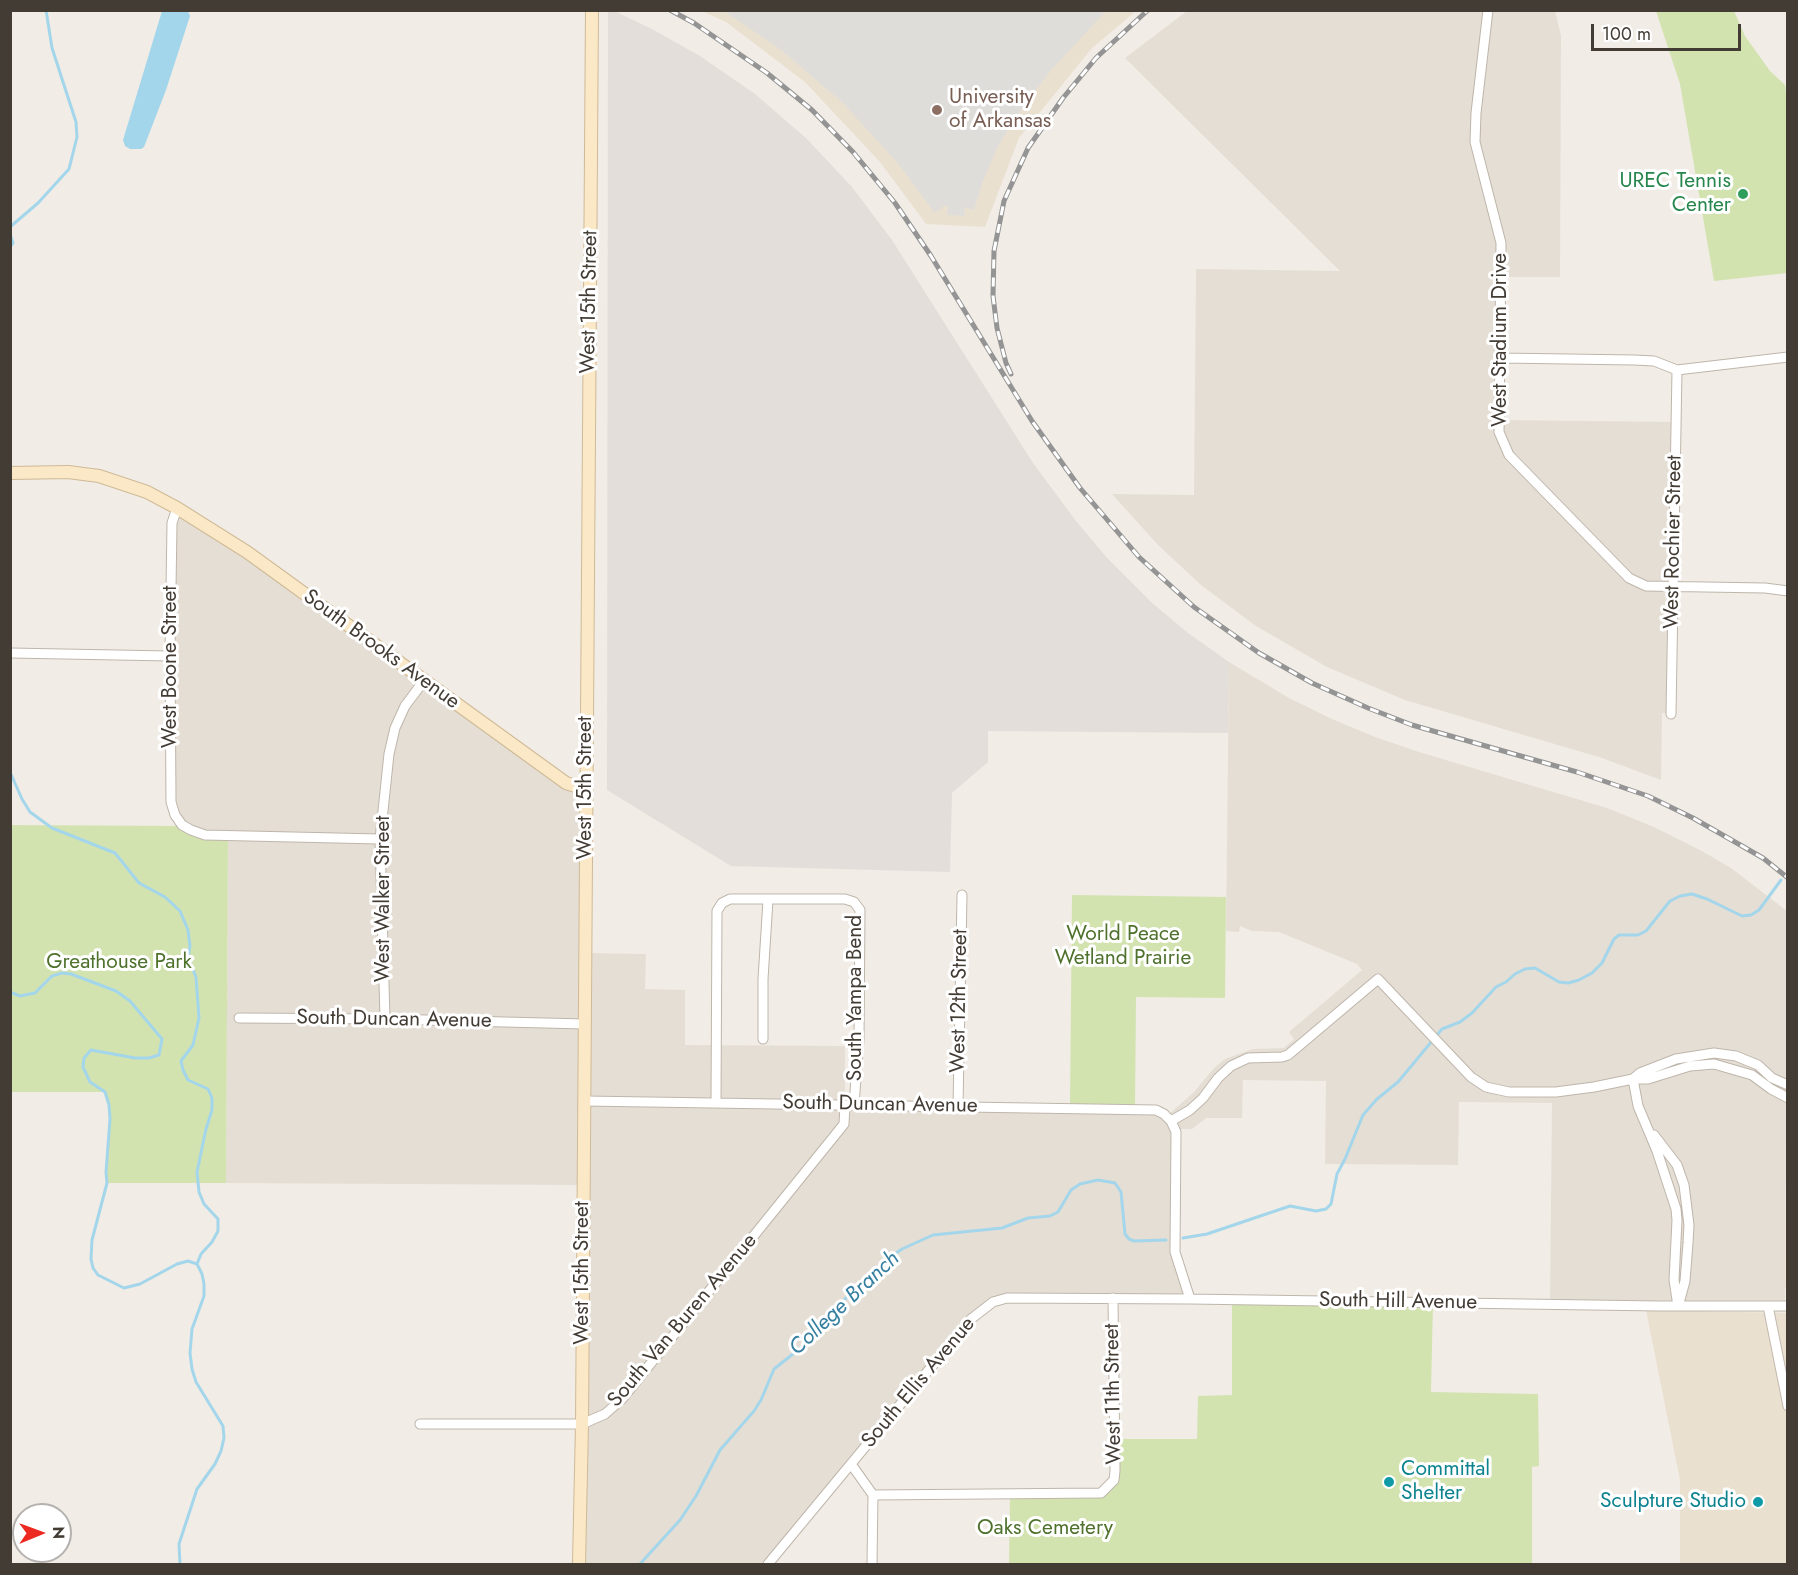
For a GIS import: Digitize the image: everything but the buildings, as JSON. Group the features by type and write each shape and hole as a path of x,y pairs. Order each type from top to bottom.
{"main road":[{"name":"West 15th Street","path":"579,1564 585,1101 585,789 592,10"},
{"name":"South Brooks Avenue","path":"10,473 68,472 99,476 147,492 177,508 247,552 566,783 585,789"}],"street":[{"name":"West Stadium Drive","path":"1488,10 1476,113 1475,142 1501,243 1499,432 1509,455 1629,578 1646,586 1765,588 1788,591"},
{"path":"1501,358 1654,361 1677,370 1788,357"},
{"name":"West Rochier Street","path":"1671,714 1677,370"},
{"name":"West Boone Street","path":"177,508 172,523 170,656 171,802 175,815 182,825 205,835 380,839"},
{"path":"10,653 170,656"},
{"name":"West Walker Street","path":"385,1019 380,839 389,754 395,728 405,706 423,681"},
{"name":"West 12th Street","path":"958,1106 962,895"},
{"name":"South Yampa Bend","path":"716,1103 717,911 722,903 730,899 845,899 854,902 860,910 859,1040 850,1105"},
{"path":"763,1039 763,979 768,900"},
{"path":"1190,1299 1175,1252 1176,1132 1171,1121 1190,1110 1231,1066 1248,1058 1287,1055 1378,979 1471,1077 1486,1087 1509,1092 1556,1092 1633,1079 1648,1079 1690,1066 1719,1065 1752,1075 1788,1098"},
{"name":"South Duncan Avenue","path":"239,1018 585,1024"},
{"path":"1633,1079 1640,1073 1676,1059 1714,1053 1736,1056 1758,1065 1772,1078 1788,1085"},
{"path":"1633,1079 1638,1106 1676,1209 1674,1280 1678,1306"},
{"name":"South Duncan Avenue","path":"585,1101 1156,1110 1171,1121"},
{"name":"South Van Buren Avenue","path":"420,1424 582,1424 604,1414 622,1399 844,1124 850,1105"},
{"path":"1648,1130 1677,1165 1684,1185 1689,1225 1685,1281 1678,1306"},
{"name":"South Ellis Avenue","path":"768,1564 970,1319 987,1306 1007,1298 1022,1297 1190,1299"},
{"name":"West 11th Street","path":"873,1494 1094,1494 1101,1493 1108,1488 1114,1480 1115,1471 1113,1298"},
{"name":"South Hill Avenue","path":"1190,1299 1788,1306"},
{"path":"1768,1306 1788,1407"},
{"path":"851,1464 873,1494 872,1564"}],"shaded area":[{"path":"612,10 700,56 755,94 806,138 852,187 892,240 1033,463 1076,521 1108,559 1151,602 1188,633 1229,662 1228,733 988,731 988,762 952,793 950,872 731,866 607,790 608,11"},
{"name":"University of Arkansas","path":"702,11 1136,11 1092,48 1019,138 985,227 926,224 880,162 805,82 726,22"},
{"name":"University of Arkansas","path":"724,11 1106,11 1052,69 1014,119 996,150 974,210 965,207 964,216 947,215 948,207 945,205 935,213 897,162 842,102 780,49"},
{"path":"1187,11 1555,11 1561,36 1560,277 1502,277 1500,420 1676,422 1671,714 1662,713 1661,780 1602,758 1405,700 1327,667 1256,626 1201,585 1158,545 1112,494 1194,495 1196,269 1340,271 1125,58"},
{"path":"177,508 423,682 585,789 585,953 646,954 645,989 685,990 685,1045 845,1046 845,1105 1156,1110 1167,1116 1194,1092 1214,1068 1225,1059 1253,1049 1284,1048 1294,1039 1289,1032 1362,970 1357,964 1279,932 1252,931 1240,926 1239,932 1226,931 1229,662 1289,698 1375,737 1607,808 1654,827 1731,868 1787,911 1785,1306 1550,1304 1552,1103 1459,1102 1458,1165 1325,1164 1326,1081 1243,1080 1242,1118 1206,1118 1192,1129 1175,1129 1175,1252 1190,1299 1022,1297 981,1310 768,1564 579,1564 584,1185 226,1183 228,836 205,835 175,815 172,523"},
{"path":"1787,1110 1788,1288 1785,1288"},
{"path":"1646,1310 1787,1313 1787,1564 1680,1564 1680,1480"}],"green space":[{"name":"UREC Tennis Center","path":"1656,11 1734,11 1745,36 1770,71 1785,85 1788,115 1787,273 1714,281 1680,84"},
{"name":"Greathouse Park","path":"11,825 181,826 191,830 228,835 226,1183 107,1183 110,1119 105,1092 11,1092"},
{"name":"World Peace Wetland Prairie","path":"1072,895 1226,897 1225,998 1136,997 1135,1109 1070,1108"},
{"name":"Oaks Cemetery","path":"1232,1299 1433,1303 1431,1392 1538,1394 1539,1466 1532,1467 1532,1564 1009,1564 1010,1493 1094,1494 1114,1480 1115,1439 1197,1439 1198,1396 1232,1395"}],"water":[{"path":"162,11 188,11 190,16 166,90 144,147 130,149 125,146 123,140"}],"waterway":[{"path":"10,227 38,203 69,169 77,137 76,122 52,48 46,10"},
{"path":"10,234 13,243 10,247"},
{"path":"10,772 30,812 52,828 115,853 139,883 165,897 180,911 188,930 190,946 188,958 196,977 199,1018 193,1045 181,1061 188,1080 208,1089 212,1098 212,1110 197,1172 199,1192 204,1204 218,1219 218,1231 201,1254 197,1264 202,1274 204,1296 192,1329 190,1353 196,1382 223,1426 224,1438 215,1464 197,1489 179,1544 180,1564"},
{"name":"College Branch","path":"1183,1238 1207,1234 1290,1206 1316,1211 1326,1209 1331,1204 1337,1174 1363,1115 1377,1099 1398,1082 1442,1029 1460,1022 1472,1013 1496,987 1515,974 1525,969 1535,968 1559,982 1568,983 1579,980 1592,973 1602,963 1614,939 1619,935 1638,935 1646,931 1670,901 1680,896 1692,894 1742,916 1751,915 1759,910 1781,880"},
{"path":"10,992 20,996 35,993 52,976 62,973 71,974 116,991 130,1001 162,1039 159,1055 149,1058 135,1058 91,1050 84,1058 83,1067 90,1082 105,1092 110,1119 107,1183 92,1240 91,1259 98,1275 124,1288 140,1284 177,1264 188,1261 197,1264"},
{"name":"College Branch","path":"640,1564 680,1520 696,1496 720,1450 761,1400 774,1369 803,1346 839,1305 881,1264 902,1249 933,1235 1002,1228 1028,1218 1050,1216 1058,1212 1071,1190 1080,1184 1098,1180 1115,1183 1121,1192 1125,1234 1129,1239 1134,1241 1166,1240"}],"railway":[{"path":"670,10 694,23 767,73 812,110 853,152 895,203 931,256 1032,421 1080,488 1139,557 1194,607 1259,653 1312,683 1412,725 1577,772 1648,796 1693,818 1763,858 1788,878"},
{"path":"1011,374 997,328 993,296 994,251 1004,201 1028,148 1063,98 1096,58 1148,10"}],"place":[{"name":"University of Arkansas","path":"937,110"},
{"name":"UREC Tennis Center","path":"1743,194"},
{"name":"Committal Shelter","path":"1389,1482"},
{"name":"Sculpture Studio","path":"1758,1502"}]}
